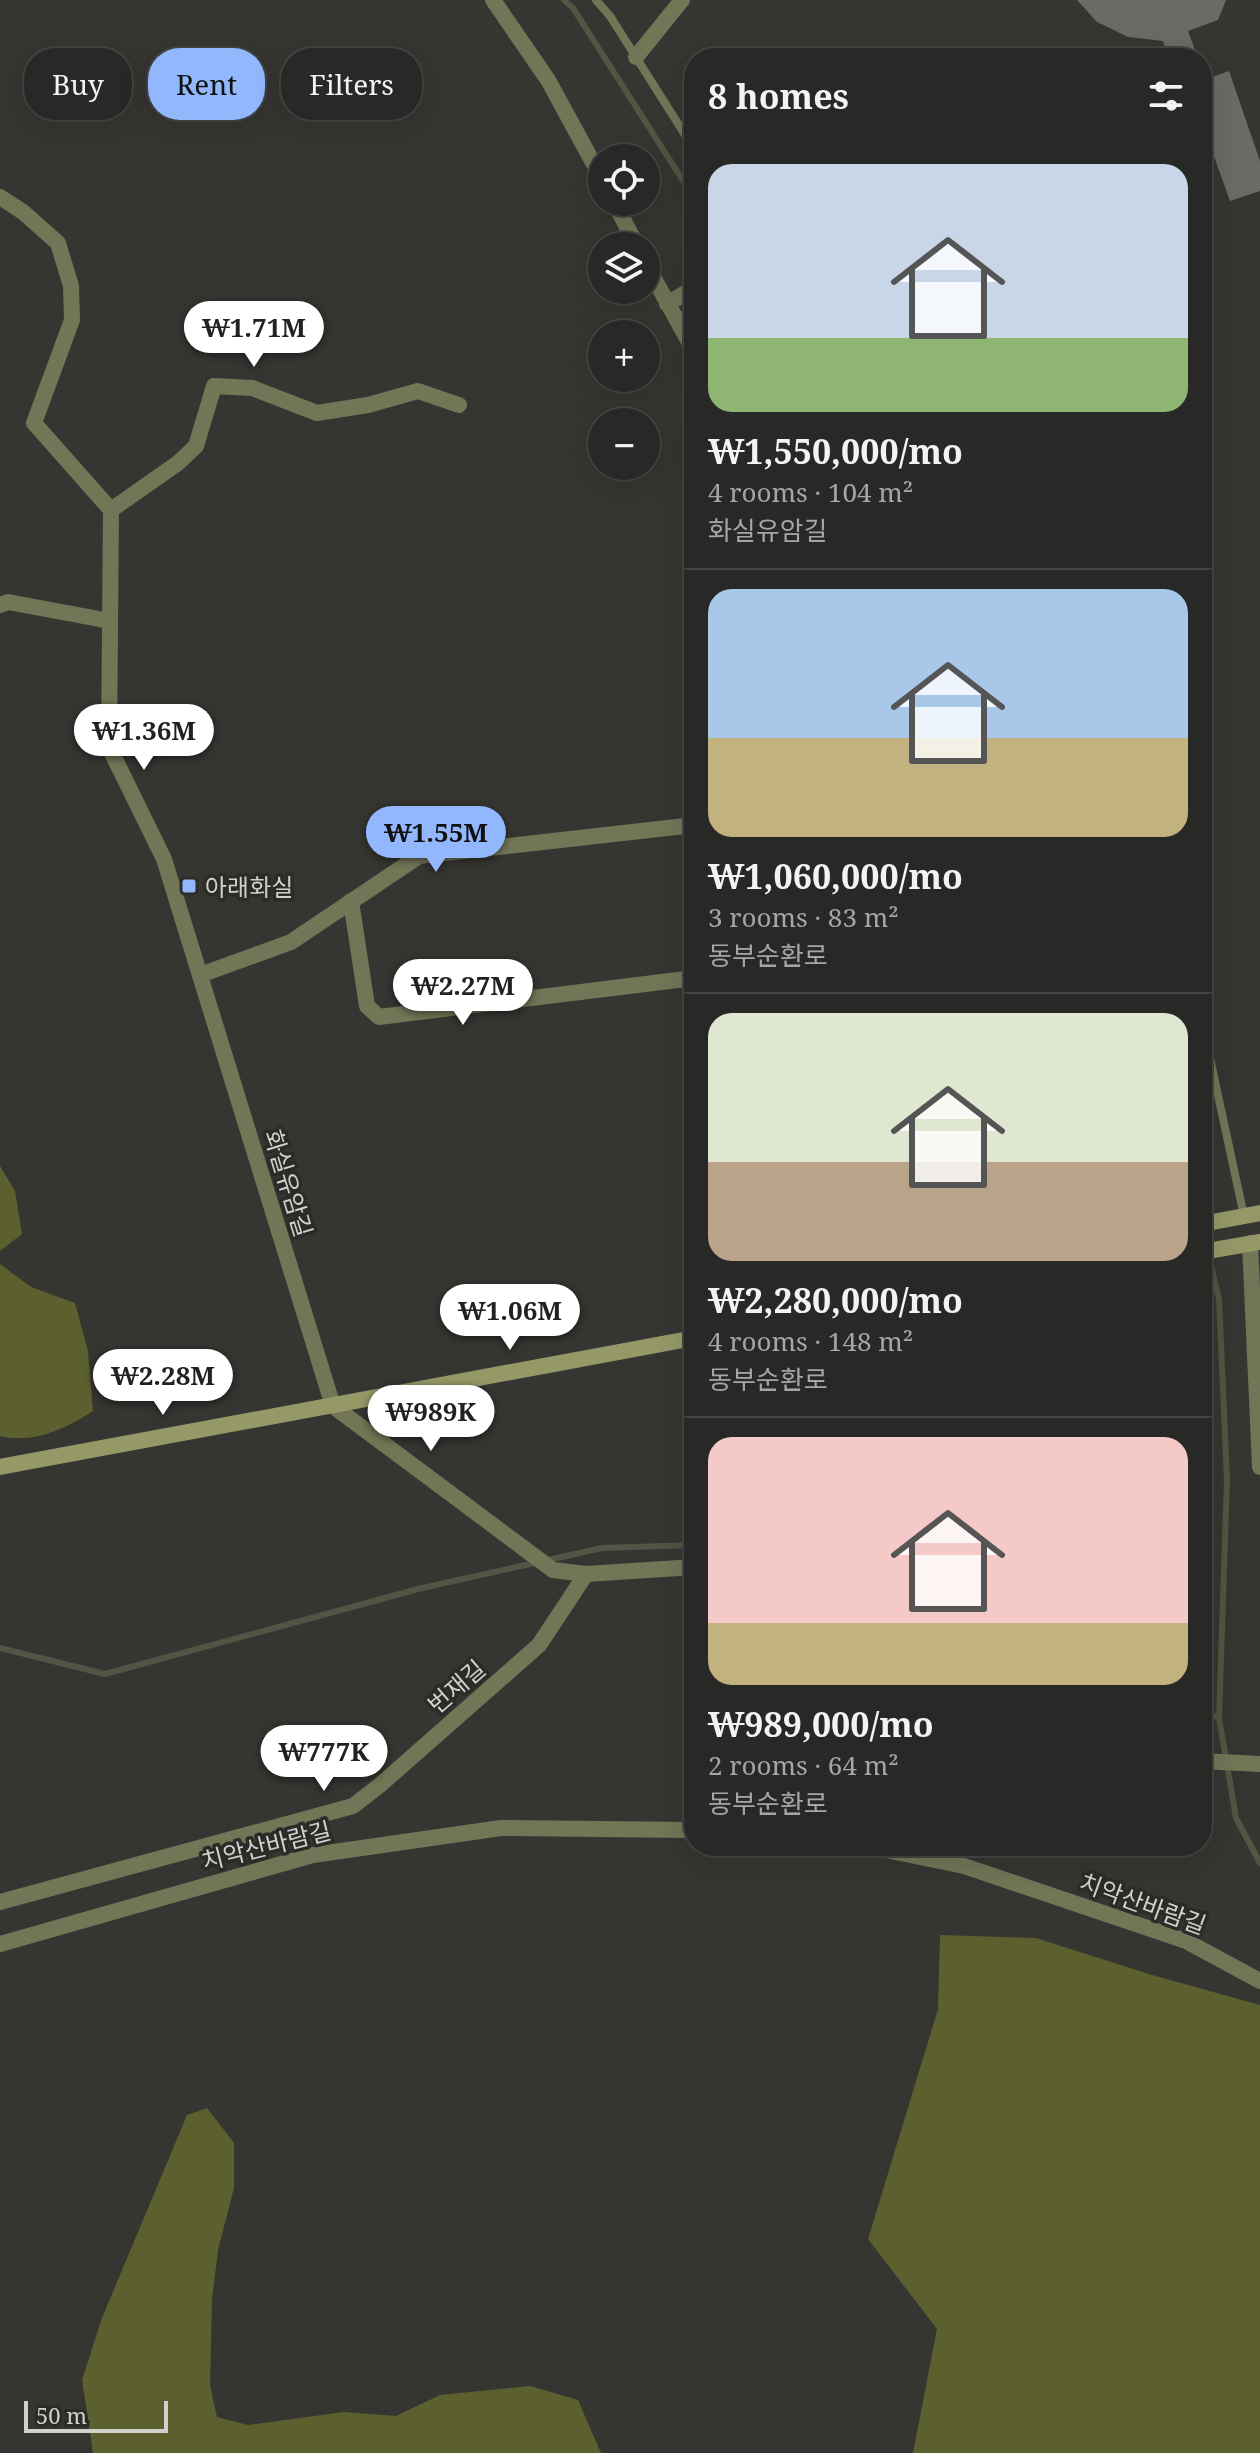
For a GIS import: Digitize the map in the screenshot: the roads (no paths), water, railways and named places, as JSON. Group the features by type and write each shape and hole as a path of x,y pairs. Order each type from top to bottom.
{"street":[{"path":"493,0 548,80 588,153"},
{"path":"636,57 682,0"},
{"path":"0,197 23,212 58,243 71,286 72,320 34,423 111,510 178,463 196,446 214,386 252,388 317,413 368,405 418,391 459,405"},
{"path":"660,284 684,329"},
{"path":"672,302 684,294"},
{"name":"화실유암길","path":"111,510 109,747 164,859 333,1406"},
{"path":"0,605 8,602 110,621"},
{"path":"200,975 291,942 419,856 684,826"},
{"path":"351,901 367,1006 379,1017 684,979"},
{"path":"1212,1222 1252,1214 1260,1467"},
{"path":"1212,1250 1255,1242"},
{"path":"0,1467 684,1340"},
{"path":"333,1406 553,1570 586,1574 684,1568"},
{"name":"번재길","path":"0,1902 353,1806 539,1645 586,1574"},
{"path":"1212,1762 1259,1764"},
{"name":"치악산바람길","path":"0,1944 313,1855 501,1828 684,1830"},
{"name":"치악산바람길","path":"915,1856 964,1866 1186,1941 1260,1981"}],"lane":[{"path":"596,0 610,16 684,133"},
{"path":"1212,1060 1252,1214"}],"waterway":[{"path":"564,0 573,8 684,182"},
{"path":"1212,1270 1219,1299 1227,1480 1219,1718 1236,1818 1260,1863"},
{"path":"0,1648 105,1674 418,1589 602,1548 684,1545"},
{"path":"1212,1715 1219,1718"}],"place":[{"name":"아래화실","path":"189,886"}]}
